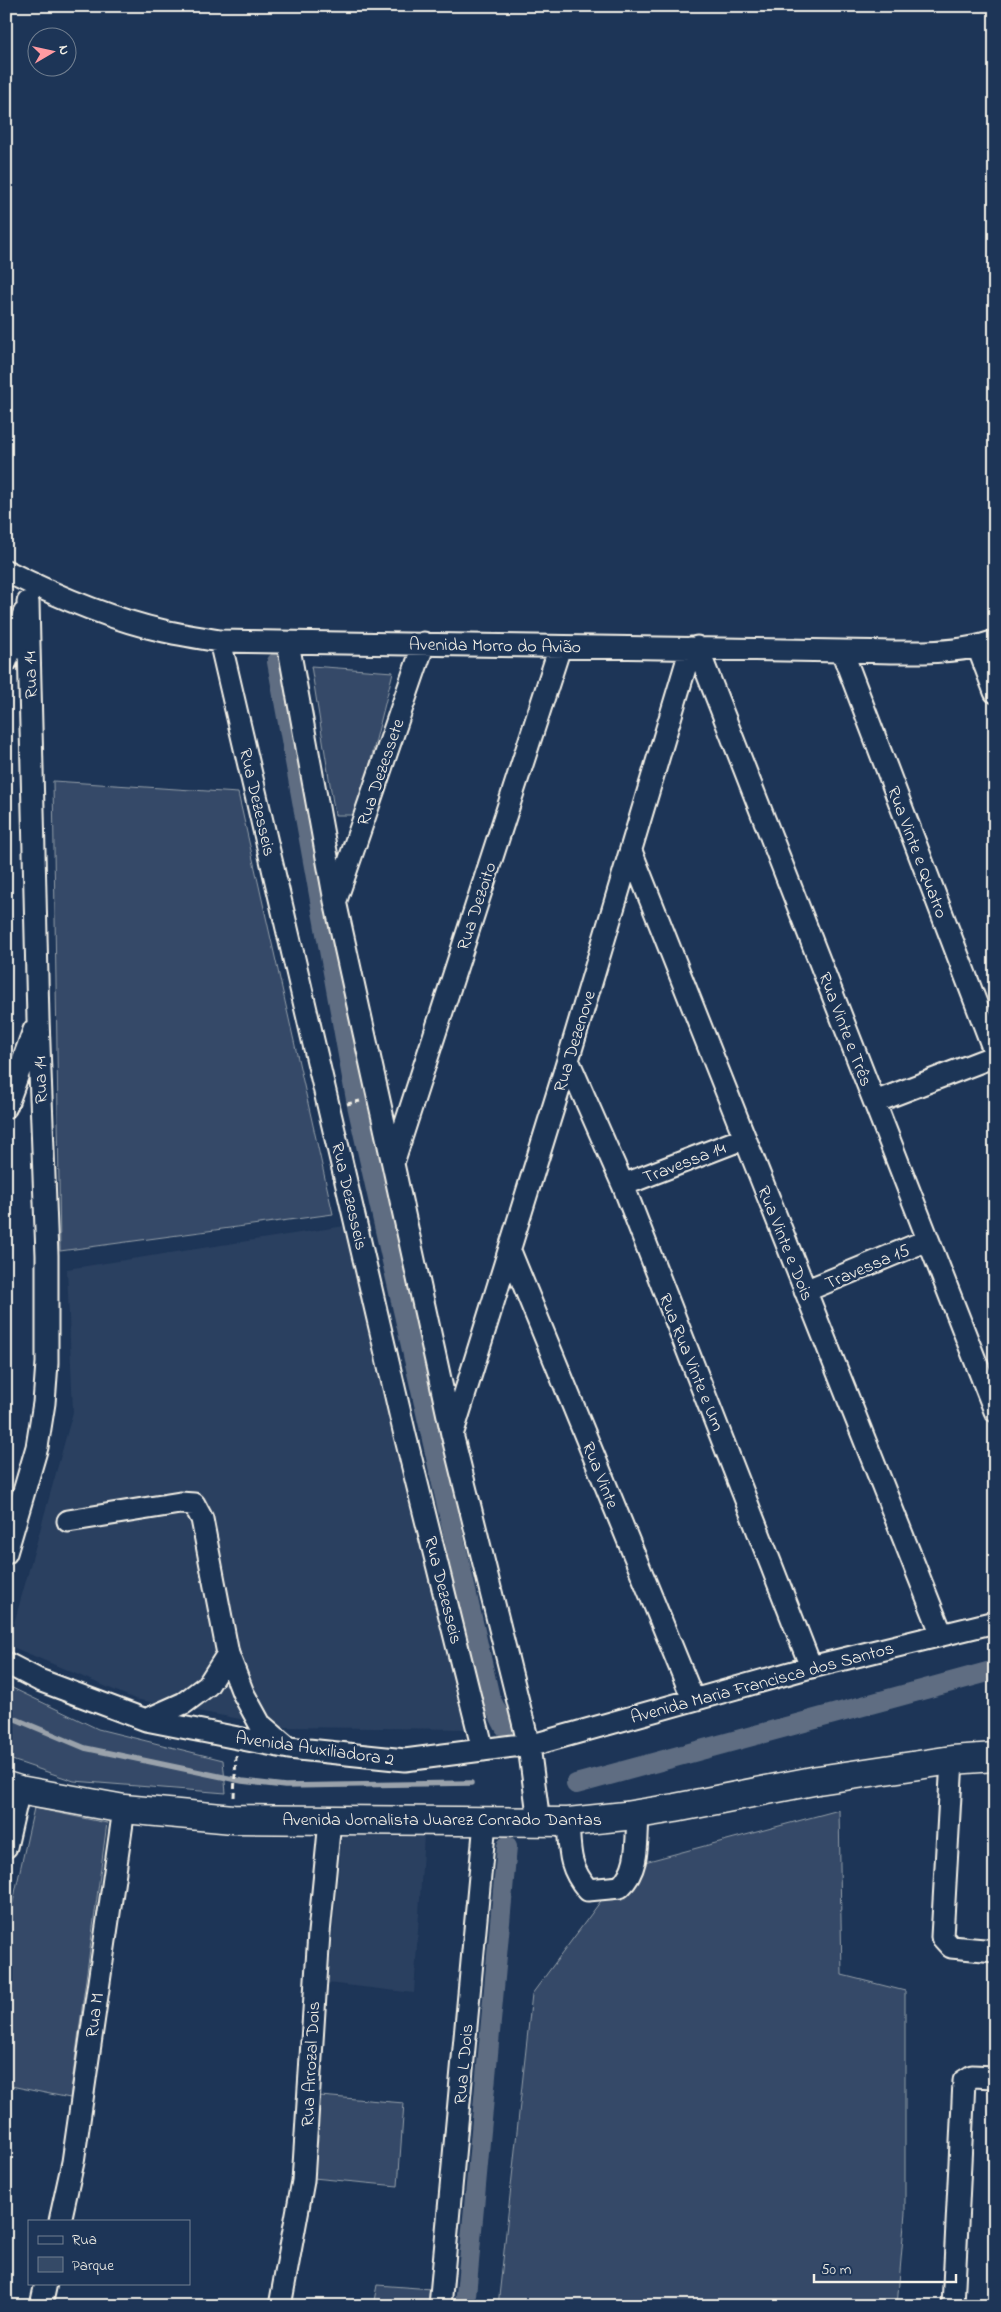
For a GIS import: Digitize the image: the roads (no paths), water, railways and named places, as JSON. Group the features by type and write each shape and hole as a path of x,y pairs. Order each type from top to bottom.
{"main road":[{"name":"Avenida Jornalista Juarez Conrado Dantas","path":"13,1788 124,1809 232,1819 568,1822 638,1814 818,1780 952,1760 995,1757"}],"street":[{"name":"Avenida Morro do Avião","path":"6,571 29,593 164,631 220,641 424,643 560,647 694,647 842,651 909,651 986,644"},
{"path":"6,662 29,593"},
{"name":"Rua 14","path":"6,1553 37,1447 47,1363 47,1255 38,1019 29,593"},
{"name":"Rua Dezesseis","path":"220,641 405,1435 483,1750"},
{"path":"288,643 335,901 452,1434 529,1746 540,1822"},
{"name":"Rua Dezessete","path":"335,901 424,643"},
{"path":"986,644 995,692"},
{"name":"Rua Dezoito","path":"393,1164 560,647"},
{"name":"Rua Dezenove","path":"452,1434 510,1251 694,647"},
{"name":"Rua Vinte e Três","path":"694,647 875,1102 995,1411"},
{"name":"Rua Vinte e Quatro","path":"842,651 995,1054"},
{"name":"Rua Vinte e Dois","path":"631,851 942,1635"},
{"path":"6,1107 38,1019"},
{"path":"875,1102 995,1054"},
{"name":"Rua Rua Vinte e Um","path":"568,1060 623,1185 811,1667"},
{"name":"Travessa 14","path":"623,1185 745,1138"},
{"name":"Travessa 15","path":"805,1291 928,1240"},
{"name":"Rua Vinte","path":"510,1251 693,1699"},
{"path":"68,1521 180,1503 194,1504 202,1519 228,1654 243,1693 260,1724 289,1748"},
{"name":"Avenida Maria Francisca dos Santos","path":"529,1746 811,1667 995,1622"},
{"path":"146,1720 184,1703 208,1685 228,1654"},
{"name":"Avenida Auxiliadora 2","path":"6,1663 40,1680 146,1720 289,1748 405,1760 529,1746"},
{"path":"952,1760 942,1936 951,1947 995,1951"},
{"path":"6,1847 13,1788"},
{"name":"Rua M","path":"60,2220 73,2162 124,1809"},
{"path":"568,1822 571,1863 576,1876 588,1890 620,1887 629,1878 635,1866 638,1814"},
{"name":"Rua Arrozal Dois","path":"280,2306 303,2181 318,1933 330,1821"},
{"name":"Rua L Dois","path":"440,2306 485,1822"},
{"path":"953,2306 964,2081 972,2076 995,2078"},
{"path":"42,2306 46,2284"}],"waterway":[{"path":"277,662 357,1105 490,1698 505,1727"},
{"path":"576,1784 995,1670"},
{"path":"6,1715 85,1748 242,1781 285,1786 471,1783"},
{"path":"465,2306 507,1846"}]}
